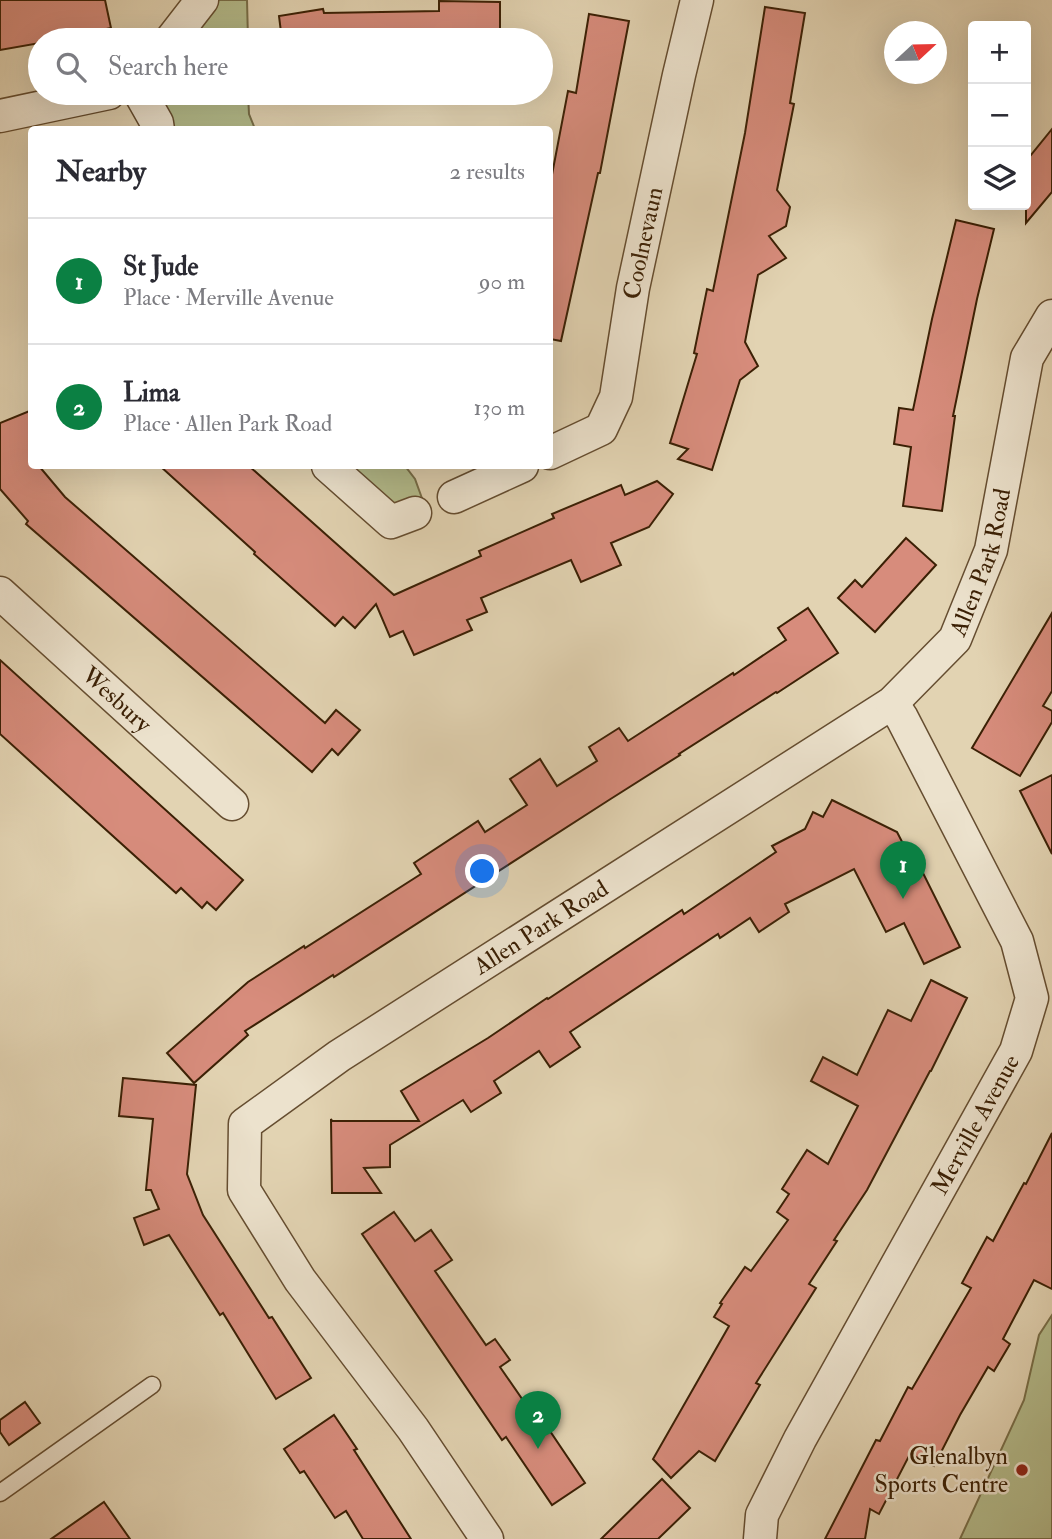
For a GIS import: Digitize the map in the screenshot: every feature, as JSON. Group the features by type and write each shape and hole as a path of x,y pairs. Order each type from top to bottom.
{"street":[{"path":"181,28 202,0"},
{"name":"Coolnevaun","path":"553,452 601,429 616,397 633,288 696,0"},
{"path":"0,116 52,105"},
{"path":"147,105 157,126"},
{"name":"Allen Park Road","path":"487,1539 412,1429 300,1280 244,1190 245,1124 339,1055 892,703 955,639 991,550 1027,358 1052,316"},
{"path":"331,469 391,522 415,513"},
{"path":"454,497 515,469"},
{"name":"Wesbury","path":"0,593 232,804"},
{"name":"Merville Avenue","path":"760,1539 762,1515 800,1439 1016,1051 1032,998 1017,941 909,730 892,703"}],"lane":[{"path":"0,1493 152,1385"}],"green space":[{"path":"202,0 247,0 248,28 181,28"},
{"path":"146,105 249,105 254,126 157,126"},
{"path":"331,469 407,469 415,479 423,501 391,522"},
{"name":"Glenalbyn Sports Centre","path":"1052,1315 1052,1539 960,1539 1024,1400 1039,1335"}],"building":[{"path":"0,0 105,0 111,28 28,28 28,45 0,50"},
{"path":"439,1 500,2 500,28 280,28 279,16 323,9 324,13 439,11"},
{"path":"765,7 805,13 790,103 794,104 777,190 790,207 786,226 769,236 786,258 758,275 745,342 758,366 740,380 712,470 678,459 688,449 670,443 697,354 694,353 707,289 713,291 745,133"},
{"path":"589,14 629,21 600,173 561,341 553,340 553,169 568,91 576,93"},
{"path":"1052,129 1052,192 1026,223 1026,210 1031,210 1031,155"},
{"path":"956,220 994,229 953,416 942,511 903,506 911,447 894,444 899,408 913,410"},
{"path":"28,412 28,469 42,469 65,497 325,723 336,710 360,730 338,755 332,749 312,772 26,524 28,521 0,489 0,423"},
{"path":"163,469 252,469 394,595 481,556 479,551 554,518 552,514 621,485 625,495 657,481 673,494 649,527 611,543 621,565 581,582 571,560 481,598 487,612 467,620 472,630 414,655 403,631 390,637 376,604 355,628 343,617 335,626 254,554 255,552"},
{"path":"906,538 936,565 875,632 838,598 855,580 862,587"},
{"path":"808,608 838,653 334,977 333,975 245,1031 248,1035 194,1083 167,1053 248,982 421,874 414,863 478,821 485,832 527,805 510,779 540,759 557,786 597,761 589,747 619,728 628,741 786,640 778,628"},
{"path":"1052,613 1052,691 1043,706 1052,711 1052,722 1020,776 972,748"},
{"path":"0,660 243,880 216,910 207,902 202,908 181,888 176,893 0,734"},
{"path":"1052,775 1052,854 1020,791"},
{"path":"832,800 897,832 916,869 920,867 960,947 924,964 904,923 886,932 854,869 785,904 789,912 759,932 750,918 720,938 718,934 570,1032 580,1047 550,1067 539,1051 494,1081 501,1093 471,1112 463,1100 390,1145 390,1167 364,1168 381,1193 332,1193 331,1119 419,1121 401,1091 488,1038 682,910 684,914 776,852 772,846 805,829 813,812 823,817"},
{"path":"931,980 967,998 931,1071 867,1190 809,1284 816,1288 756,1383 760,1385 715,1461 699,1451 671,1478 653,1459 729,1326 714,1317 722,1304 720,1303 745,1267 751,1271 788,1220 777,1212 789,1194 782,1189 807,1150 828,1164 858,1106 811,1081 823,1057 857,1075 888,1010 911,1021"},
{"path":"123,1078 196,1085 187,1174 203,1215 311,1378 276,1399 223,1313 220,1315 169,1235 144,1245 134,1218 159,1209 151,1190 146,1190 153,1119 119,1116"},
{"path":"1052,1133 1052,1289 1034,1280 1003,1339 1010,1344 994,1371 988,1367 934,1466 910,1454 879,1514 870,1509 865,1539 825,1539 876,1440 880,1441 908,1387 912,1389 971,1288 962,1283 987,1237 993,1241"},
{"path":"394,1212 415,1241 431,1230 452,1260 435,1271 486,1345 495,1339 510,1360 500,1367 527,1406 531,1403 585,1483 552,1505 506,1437 502,1440 362,1234"},
{"path":"25,1402 40,1423 9,1445 0,1432 0,1420"},
{"path":"334,1415 411,1539 363,1539 346,1511 335,1518 304,1471 300,1473 284,1449"},
{"path":"662,1479 690,1508 658,1539 601,1539"},
{"path":"104,1502 130,1539 51,1539"}],"place":[{"name":"St Jude","path":"903,899"},
{"name":"Lima","path":"538,1449"},
{"name":"Glenalbyn Sports Centre","path":"1022,1470"}]}
